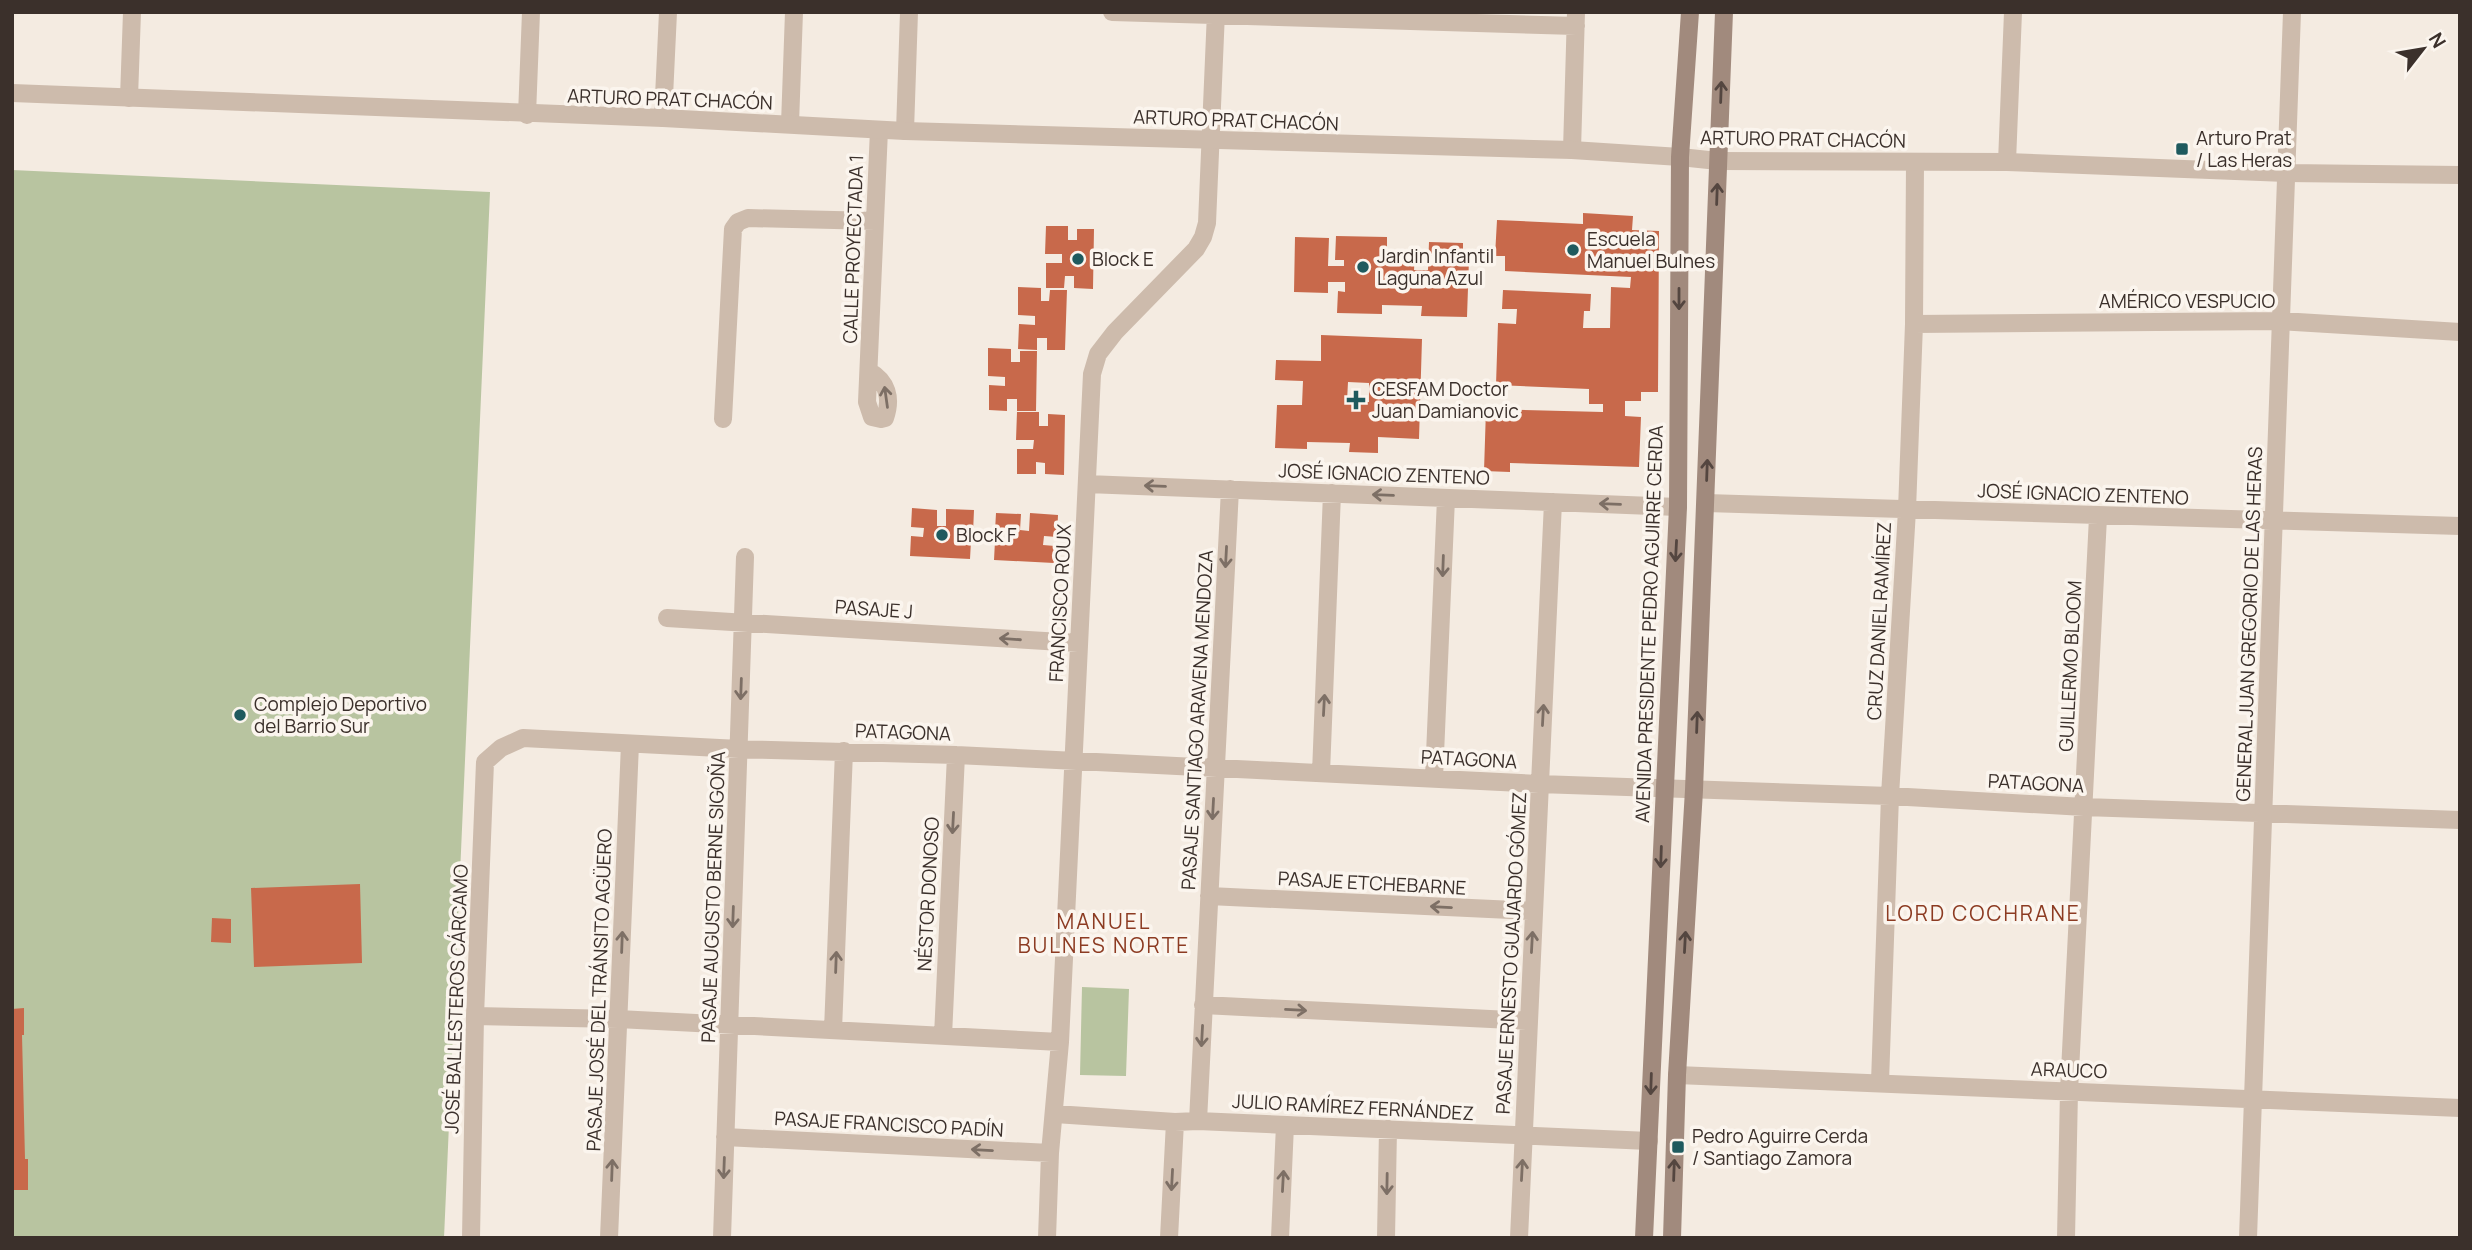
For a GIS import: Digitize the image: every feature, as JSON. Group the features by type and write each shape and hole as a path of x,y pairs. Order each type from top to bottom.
{"main road":[{"name":"AVENIDA PRESIDENTE PEDRO AGUIRRE CERDA","path":"1644,1238 1678,507 1679,157 1690,12"},
{"path":"1672,1238 1677,1075 1694,790 1724,12"},
{"path":"1678,507 1706,503"}],"street":[{"path":"129,98 132,12"},
{"path":"527,115 531,12"},
{"path":"663,118 668,12"},
{"path":"790,124 794,12"},
{"path":"905,131 909,12"},
{"path":"1112,12 1576,19 1572,150"},
{"path":"2007,162 2013,12"},
{"name":"GENERAL JUAN GREGORIO DE LAS HERAS","path":"2248,1238 2291,12"},
{"name":"FRANCISCO ROUX","path":"1047,1238 1050,1153 1060,1042 1093,374 1098,354 1131,314 1196,249 1203,237 1207,223 1215,15"},
{"name":"ARTURO PRAT CHACÓN","path":"12,93 527,115 663,118 905,131 1572,150 1718,161 2007,162 2286,173 2460,175"},
{"name":"CALLE PROYECTADA 1","path":"869,371 879,130"},
{"name":"CRUZ DANIEL RAMÍREZ","path":"1880,1082 1890,796 1907,510 1914,324 1916,163"},
{"path":"723,419 733,229 738,222 748,218 875,221"},
{"name":"AMÉRICO VESPUCIO","path":"1914,324 2280,321 2460,331"},
{"name":"JOSÉ IGNACIO ZENTENO","path":"1087,484 1678,507"},
{"name":"PASAJE SANTIAGO ARAVENA MENDOZA","path":"1198,1121 1230,489"},
{"path":"1321,773 1332,493"},
{"path":"1434,778 1446,498"},
{"name":"PASAJE ERNESTO GUAJARDO GÓMEZ","path":"1519,1238 1553,502"},
{"name":"JOSÉ IGNACIO ZENTENO","path":"1706,503 2460,526"},
{"name":"GUILLERMO BLOOM","path":"2066,1238 2069,1091 2098,517"},
{"name":"PASAJE AUGUSTO BERNE SIGOÑA","path":"722,1238 745,557"},
{"name":"PASAJE J","path":"667,618 1078,643"},
{"name":"PATAGONA","path":"485,762 501,748 523,738 956,755 1539,784 2460,820"},
{"name":"PASAJE JOSÉ DEL TRÁNSITO AGÜERO","path":"609,1238 630,744"},
{"path":"833,1030 844,751"},
{"name":"NÉSTOR DONOSO","path":"943,1036 956,755"},
{"name":"JOSÉ BALLESTEROS CÁRCAMO","path":"471,1238 475,1016 485,762"},
{"name":"PASAJE ETCHEBARNE","path":"1209,896 1534,911"},
{"path":"1203,1005 1528,1021"},
{"path":"475,1016 618,1019 1060,1042"},
{"name":"ARAUCO","path":"1677,1075 2460,1108"},
{"name":"JULIO RAMÍREZ FERNÁNDEZ","path":"1055,1114 1175,1122 1649,1141"},
{"path":"1169,1238 1175,1122"},
{"path":"1280,1238 1285,1125"},
{"path":"1385,1238 1388,1129"},
{"name":"PASAJE FRANCISCO PADÍN","path":"725,1137 1050,1153"}],"green space":[{"name":"Complejo Deportivo del Barrio Sur","path":"12,170 490,192 444,1238 12,1238"},
{"path":"1082,987 1129,989 1126,1076 1080,1075"}],"building":[{"path":"1583,213 1633,216 1632,230 1659,231 1658,392 1641,392 1641,401 1625,401 1625,416 1641,417 1639,467 1510,463 1510,472 1484,471 1486,409 1603,412 1603,404 1589,404 1589,389 1496,385 1498,323 1516,324 1517,309 1502,309 1503,290 1591,294 1590,311 1584,311 1583,328 1610,328 1611,287 1630,288 1631,277 1505,271 1505,256 1495,256 1497,220 1583,224"},
{"name":"Block E","path":"1046,226 1068,226 1068,240 1077,240 1077,229 1094,229 1093,289 1074,288 1074,276 1065,276 1064,288 1046,288 1046,263 1062,263 1062,254 1045,254"},
{"path":"1336,236 1387,237 1387,262 1394,262 1394,252 1415,253 1414,270 1428,270 1429,242 1463,243 1463,259 1469,259 1467,317 1421,316 1422,306 1382,305 1382,314 1337,313 1338,291 1345,292 1345,282 1328,282 1328,293 1294,292 1295,237 1329,238 1328,266 1344,266 1344,260 1335,260"},
{"path":"1018,287 1041,288 1041,301 1049,301 1050,290 1067,290 1065,350 1047,350 1047,338 1037,338 1037,350 1018,349 1019,324 1035,325 1035,316 1018,315"},
{"path":"1321,335 1422,339 1419,439 1378,437 1378,453 1349,452 1350,443 1307,442 1307,449 1275,448 1277,405 1302,405 1303,381 1275,380 1276,360 1321,361","holes":["1348,382 1369,383 1369,402 1347,401"]},
{"path":"988,348 1011,349 1011,362 1020,362 1020,351 1037,351 1036,411 1017,411 1017,399 1007,399 1007,411 989,410 989,385 1005,386 1005,377 988,376"},
{"path":"1017,412 1039,412 1039,426 1048,426 1048,414 1065,415 1064,475 1045,474 1045,463 1036,462 1036,474 1017,474 1017,449 1033,449 1034,440 1016,440"},
{"name":"Block F","path":"912,508 937,510 937,526 946,526 946,509 974,510 973,533 960,532 960,541 971,541 970,559 910,556 911,536 923,537 924,528 911,527"},
{"path":"996,513 1021,514 1020,530 1029,531 1030,513 1058,515 1057,537 1044,536 1043,545 1055,546 1054,563 994,560 995,541 1007,542 1007,532 995,531"},
{"path":"360,884 362,963 254,967 251,888"},
{"path":"212,918 231,919 231,943 211,942"},
{"path":"24,1008 22,1035 28,1190 12,1190 12,1009"}],"place":[{"name":"Arturo Prat / Las Heras","path":"2182,149"},
{"name":"Escuela Manuel Bulnes","path":"1573,250"},
{"name":"Block E","path":"1078,259"},
{"name":"Jardin Infantil Laguna Azul","path":"1363,267"},
{"name":"CESFAM Doctor Juan Damianovic","path":"1356,400"},
{"name":"Block F","path":"942,535"},
{"name":"Complejo Deportivo del Barrio Sur","path":"240,715"},
{"name":"Pedro Aguirre Cerda / Santiago Zamora","path":"1678,1147"}],"district":[{"name":"LORD COCHRANE","path":"1983,914"},
{"name":"MANUEL BULNES NORTE","path":"1104,934"}]}
